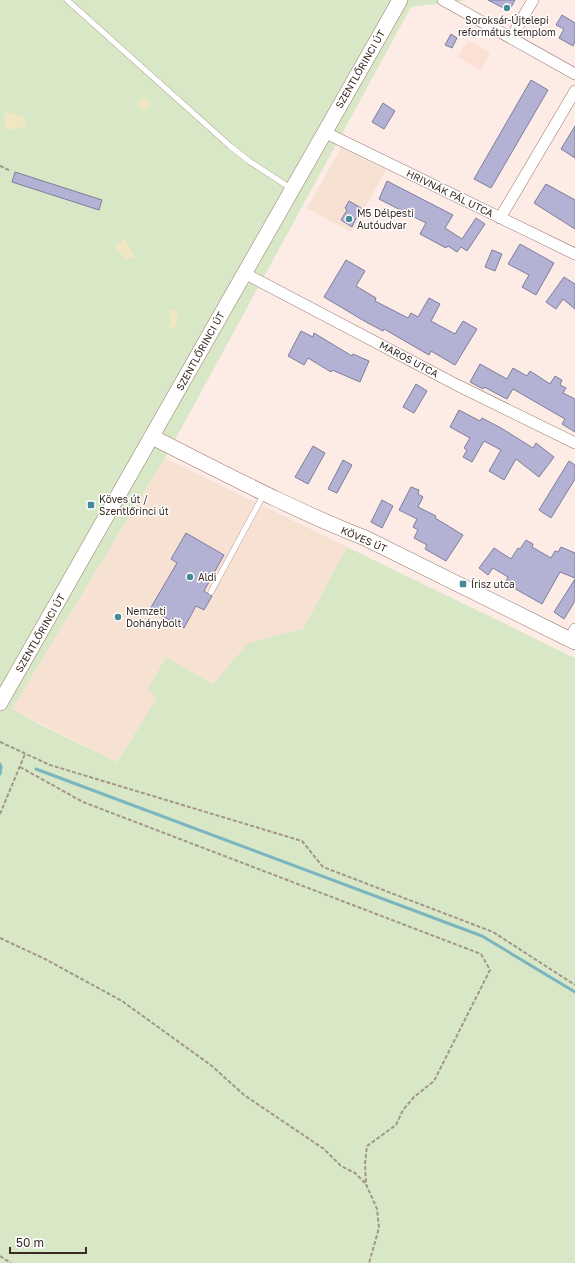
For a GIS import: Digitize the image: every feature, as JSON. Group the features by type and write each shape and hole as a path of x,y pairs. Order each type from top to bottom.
{"main road":[{"name":"SZENTLŐRINCI ÚT","path":"0,703 400,0"},
{"name":"KÖVES ÚT","path":"152,437 264,494 331,525 364,538 573,636"}],"street":[{"path":"443,0 575,74"},
{"path":"511,38 532,0"},
{"path":"500,218 575,91"},
{"name":"HRIVNÁK PÁL UTCA","path":"324,132 575,254"},
{"name":"MAROS UTCA","path":"244,273 457,385 575,443"}],"lane":[{"path":"67,0 230,146 292,189"},
{"path":"211,592 264,494"}],"path":[{"path":"0,166 11,171"},
{"path":"0,742 50,765 302,841 323,867 493,932 575,985"},
{"path":"0,814 25,754"},
{"path":"20,767 83,802 481,954 490,970 434,1082 414,1097 403,1110 396,1125 368,1146 364,1164 366,1184 377,1209 379,1228 369,1263"},
{"path":"0,938 45,959 122,1002 212,1066 244,1095 324,1149 341,1166 355,1173 366,1184"},
{"path":"0,1256 11,1263"}],"shaded area":[{"path":"468,40 490,53 481,70 458,57"},
{"path":"341,148 386,170 351,232 307,208"},
{"path":"165,458 347,547 303,629 248,643 213,684 166,657 157,698 117,762 12,709"}],"green space":[{"path":"0,0 468,0 411,7 165,458 12,709 41,725 117,762 157,698 148,689 166,657 213,684 248,643 303,629 347,547 575,658 575,1263 0,1263"}],"sand":[{"path":"142,98 146,98 150,104 146,110 142,110 138,106 138,102"},
{"path":"7,112 23,116 26,123 25,127 8,130 5,127 4,116"},
{"path":"125,239 135,257 126,259 113,247"},
{"path":"173,309 176,310 178,319 175,327 169,330 171,319 169,311"}],"building":[{"name":"Soroksár-Újtelepi református templom","path":"488,0 515,0 509,11"},
{"path":"562,15 575,23 575,41 573,46 559,38 564,29 556,25"},
{"path":"451,34 457,38 452,48 445,45"},
{"path":"531,80 548,90 491,188 474,179"},
{"path":"383,103 395,111 384,129 372,122"},
{"path":"575,126 575,158 561,149"},
{"path":"15,172 102,200 99,210 12,182"},
{"path":"387,181 453,215 445,228 462,239 476,218 485,224 467,251 461,247 457,252 448,246 446,248 420,234 426,223 379,199"},
{"path":"546,184 575,200 575,229 534,203"},
{"path":"349,201 361,208 352,227 341,220 347,210 345,208"},
{"path":"520,244 554,263 536,295 522,287 529,275 508,264"},
{"path":"492,250 502,254 495,271 485,267"},
{"path":"346,260 365,271 356,286 376,298 375,301 408,318 411,313 418,317 429,298 440,304 431,321 455,334 463,321 477,329 455,365 431,351 429,355 384,329 383,331 366,322 324,297"},
{"path":"564,277 575,284 575,309 563,299 556,309 546,302"},
{"path":"301,331 313,337 314,333 352,356 353,354 369,361 360,382 332,370 331,372 308,358 304,365 288,356"},
{"path":"480,364 507,379 513,368 527,376 530,371 550,384 555,376 562,380 560,385 566,388 563,393 575,399 575,432 562,424 565,419 513,389 507,399 484,387 483,389 470,382"},
{"path":"416,384 427,391 414,413 403,407"},
{"path":"459,410 480,421 482,418 533,448 536,443 554,457 539,477 516,459 504,480 489,471 501,450 484,441 472,462 463,457 467,450 464,448 470,438 450,427"},
{"path":"313,446 325,453 308,484 295,477"},
{"path":"343,460 352,465 337,493 328,489"},
{"path":"569,461 575,465 575,479 551,518 539,510"},
{"path":"411,487 419,490 418,494 423,497 418,507 436,516 435,518 463,535 446,561 425,549 427,545 414,538 418,530 413,527 417,519 399,510"},
{"path":"382,500 393,506 382,528 371,522"},
{"name":"Aldi","path":"186,533 224,555 204,591 212,596 204,610 196,606 184,628 150,609 177,563 171,559"},
{"path":"526,540 533,544 532,547 551,558 555,551 558,552 561,547 575,553 575,578 560,572 542,604 505,583 508,577 493,568 488,575 479,568 494,548 511,559 518,548 520,549"},
{"path":"575,579 575,601 564,619 554,612"}],"waterway":[{"path":"0,764 0,774"},
{"path":"36,769 482,936 575,992"}],"place":[{"name":"Soroksár-Újtelepi református templom","path":"507,8"},
{"name":"M5 Délpesti Autóudvar","path":"349,219"},
{"name":"Köves út / Szentlőrinci út","path":"91,505"},
{"name":"Aldi","path":"190,577"},
{"name":"Írisz utca","path":"463,584"},
{"name":"Nemzeti Dohánybolt","path":"118,617"}]}
